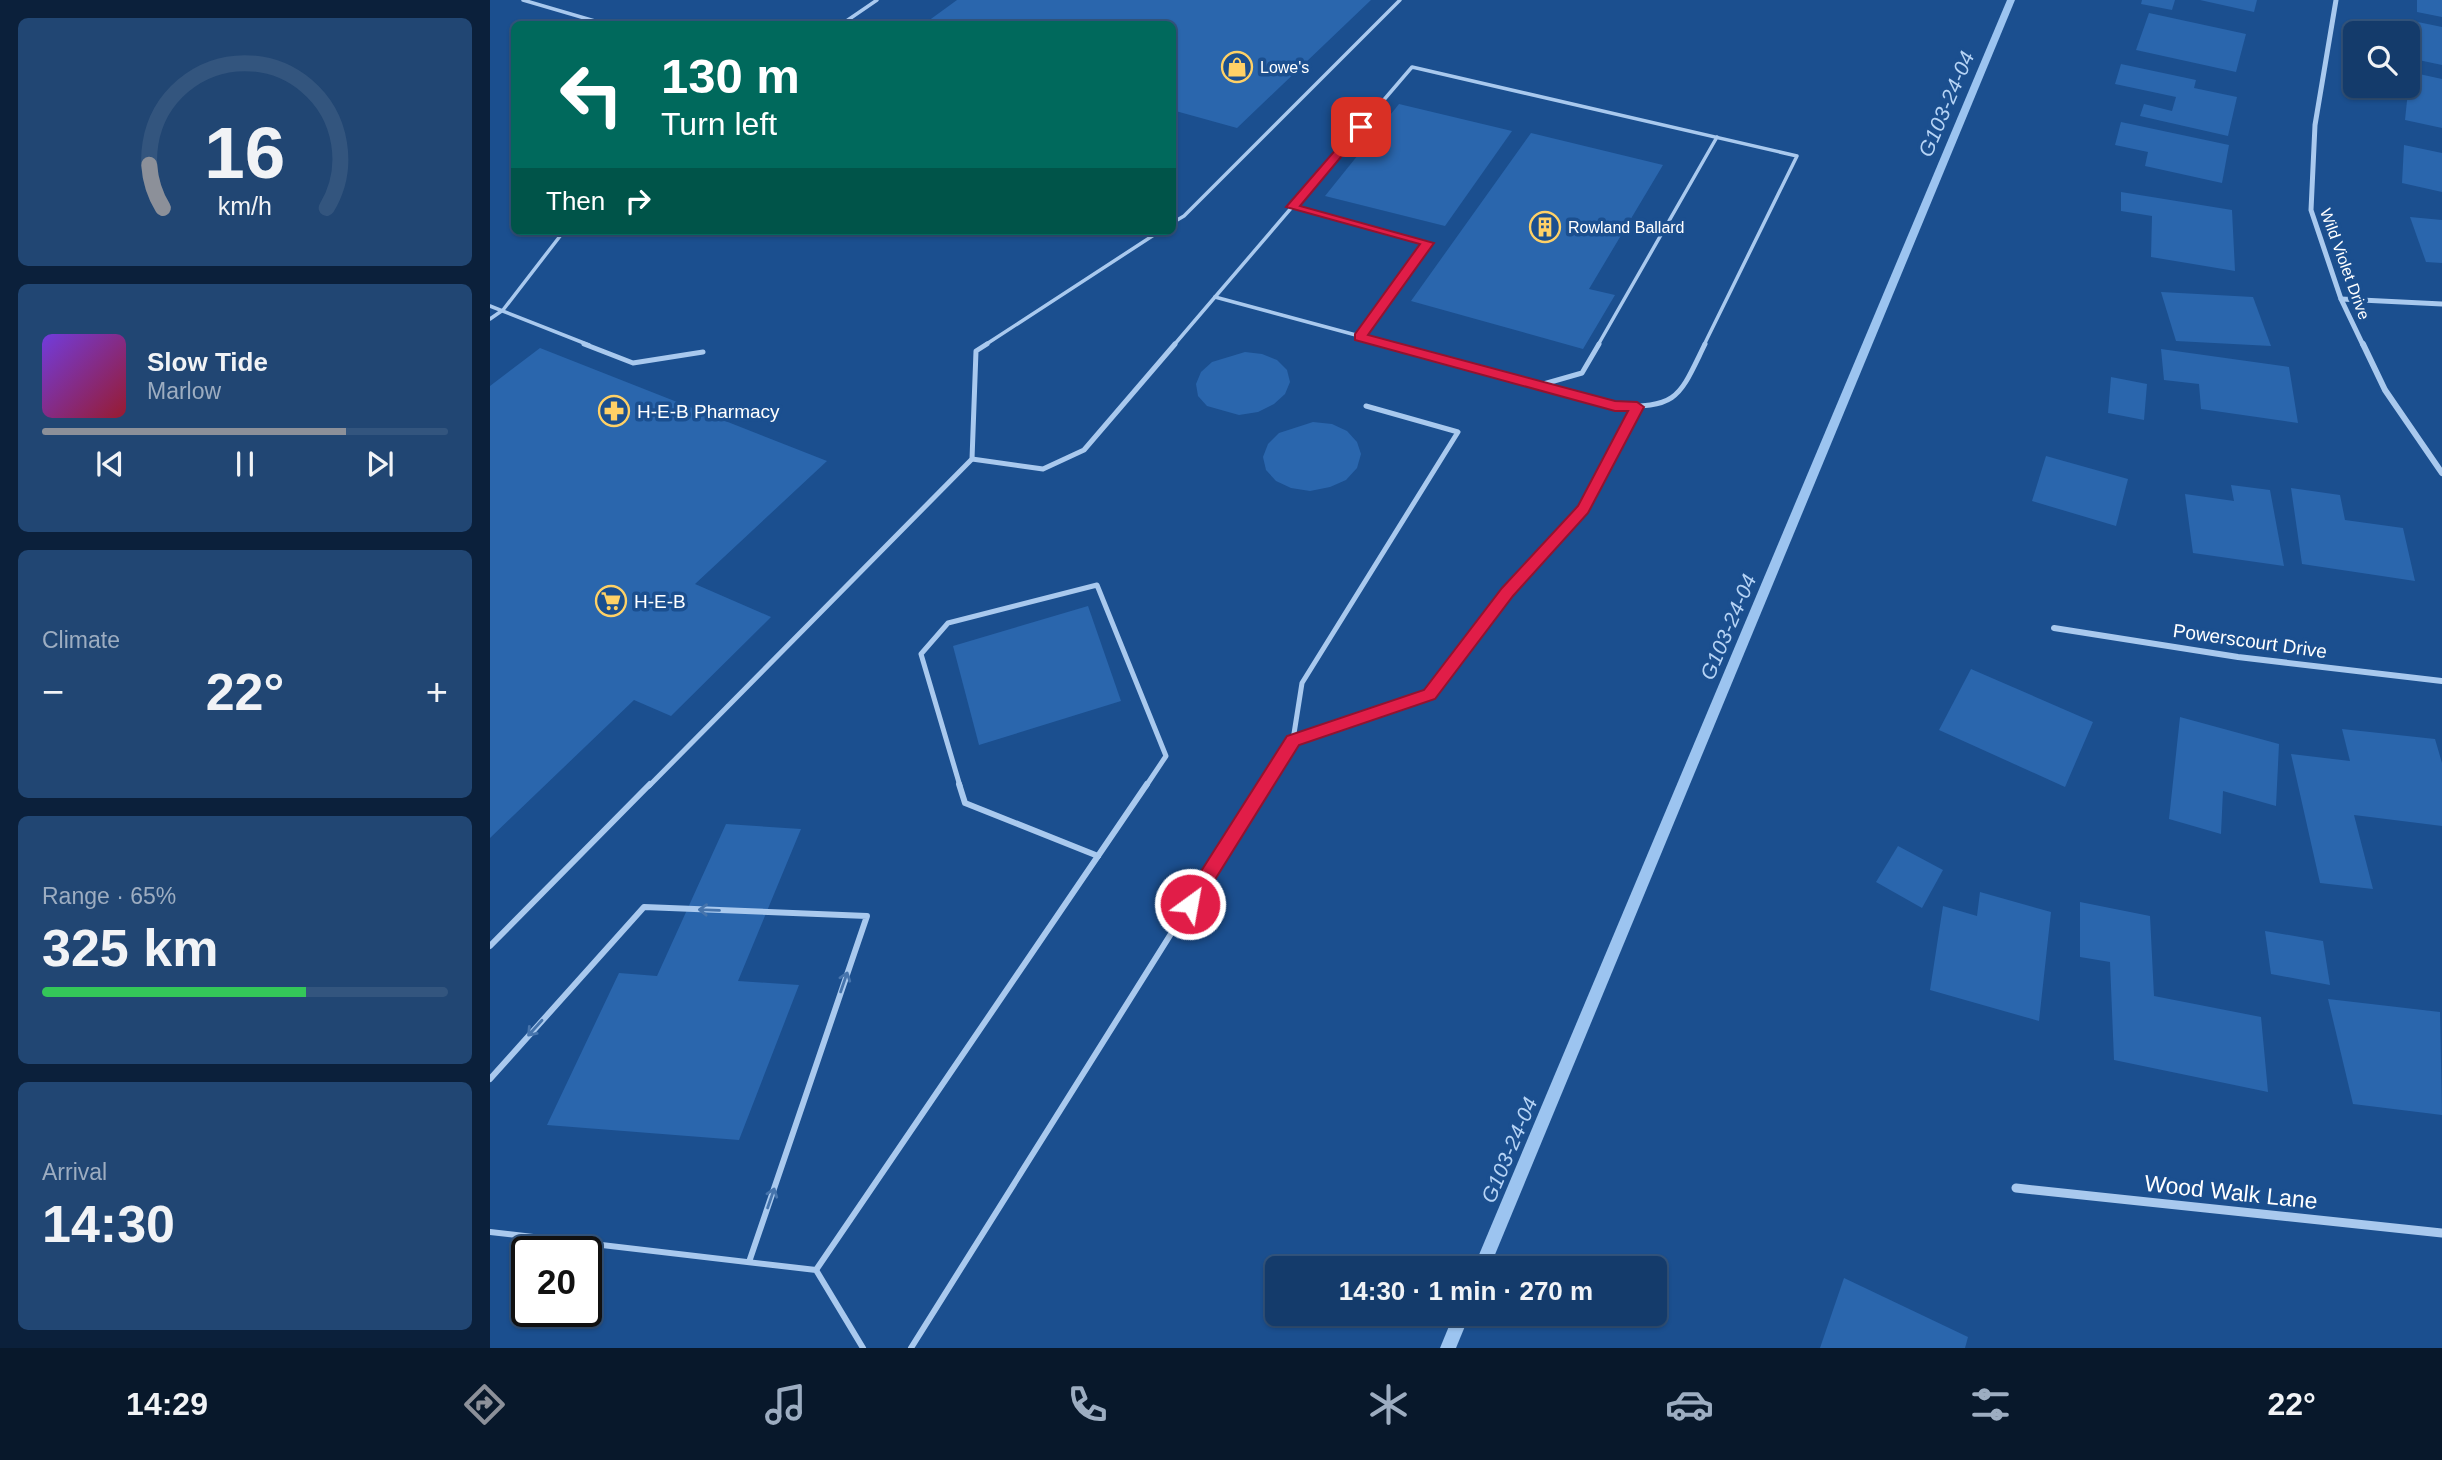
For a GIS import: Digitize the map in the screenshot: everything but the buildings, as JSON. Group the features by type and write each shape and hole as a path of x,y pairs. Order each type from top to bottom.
{"street":[{"name":"Wild Violet Drive","path":"2336,0 2315,125 2311,210 2341,299 2385,390 2442,473"},
{"path":"2341,299 2442,304"},
{"name":"Powerscourt Drive","path":"2054,628 2238,657 2442,681"},
{"name":"Wood Walk Lane","path":"2016,1188 2442,1233"}],"lane":[{"path":"523,0 595,21"},
{"path":"846,21 877,0"},
{"path":"1176,221 1184,216 1399,0"},
{"path":"972,459 1043,469 1084,450 1214,298 1412,67 1797,156 1681,393 1653,407 1615,406 1214,298"},
{"path":"1537,385 1583,373 1717,137"},
{"path":"1292,207 1427,243 1360,337"},
{"path":"490,319 503,310 561,235"},
{"path":"490,946 972,459 976,351 1154,235"},
{"path":"490,306 633,363 703,352"},
{"path":"911,1348 1293,740 1302,683 1458,432 1366,406"},
{"path":"1293,740 1429,694 1507,592 1583,509 1637,407"},
{"path":"816,1270 1098,856 1166,756 1097,584 948,623 920,654 965,803 1098,856"},
{"path":"490,1079 644,907 867,916 749,1262"},
{"path":"490,1232 816,1270"},
{"path":"816,1270 863,1348"}],"waterway":[{"name":"G103-24-04","path":"1486,1256 2011,0"},
{"name":"G103-24-04","path":"1448,1348 1457,1326"}],"place":[{"name":"Lowe's","path":"1237,67"},
{"name":"Rowland Ballard","path":"1545,227"},
{"name":"H-E-B Pharmacy","path":"614,411"},
{"name":"H-E-B","path":"611,601"}],"route":[{"path":"1190,904 1293,740 1429,694 1507,592 1583,509 1637,407 1615,406 1360,337 1427,243 1292,207 1361,127"}]}
